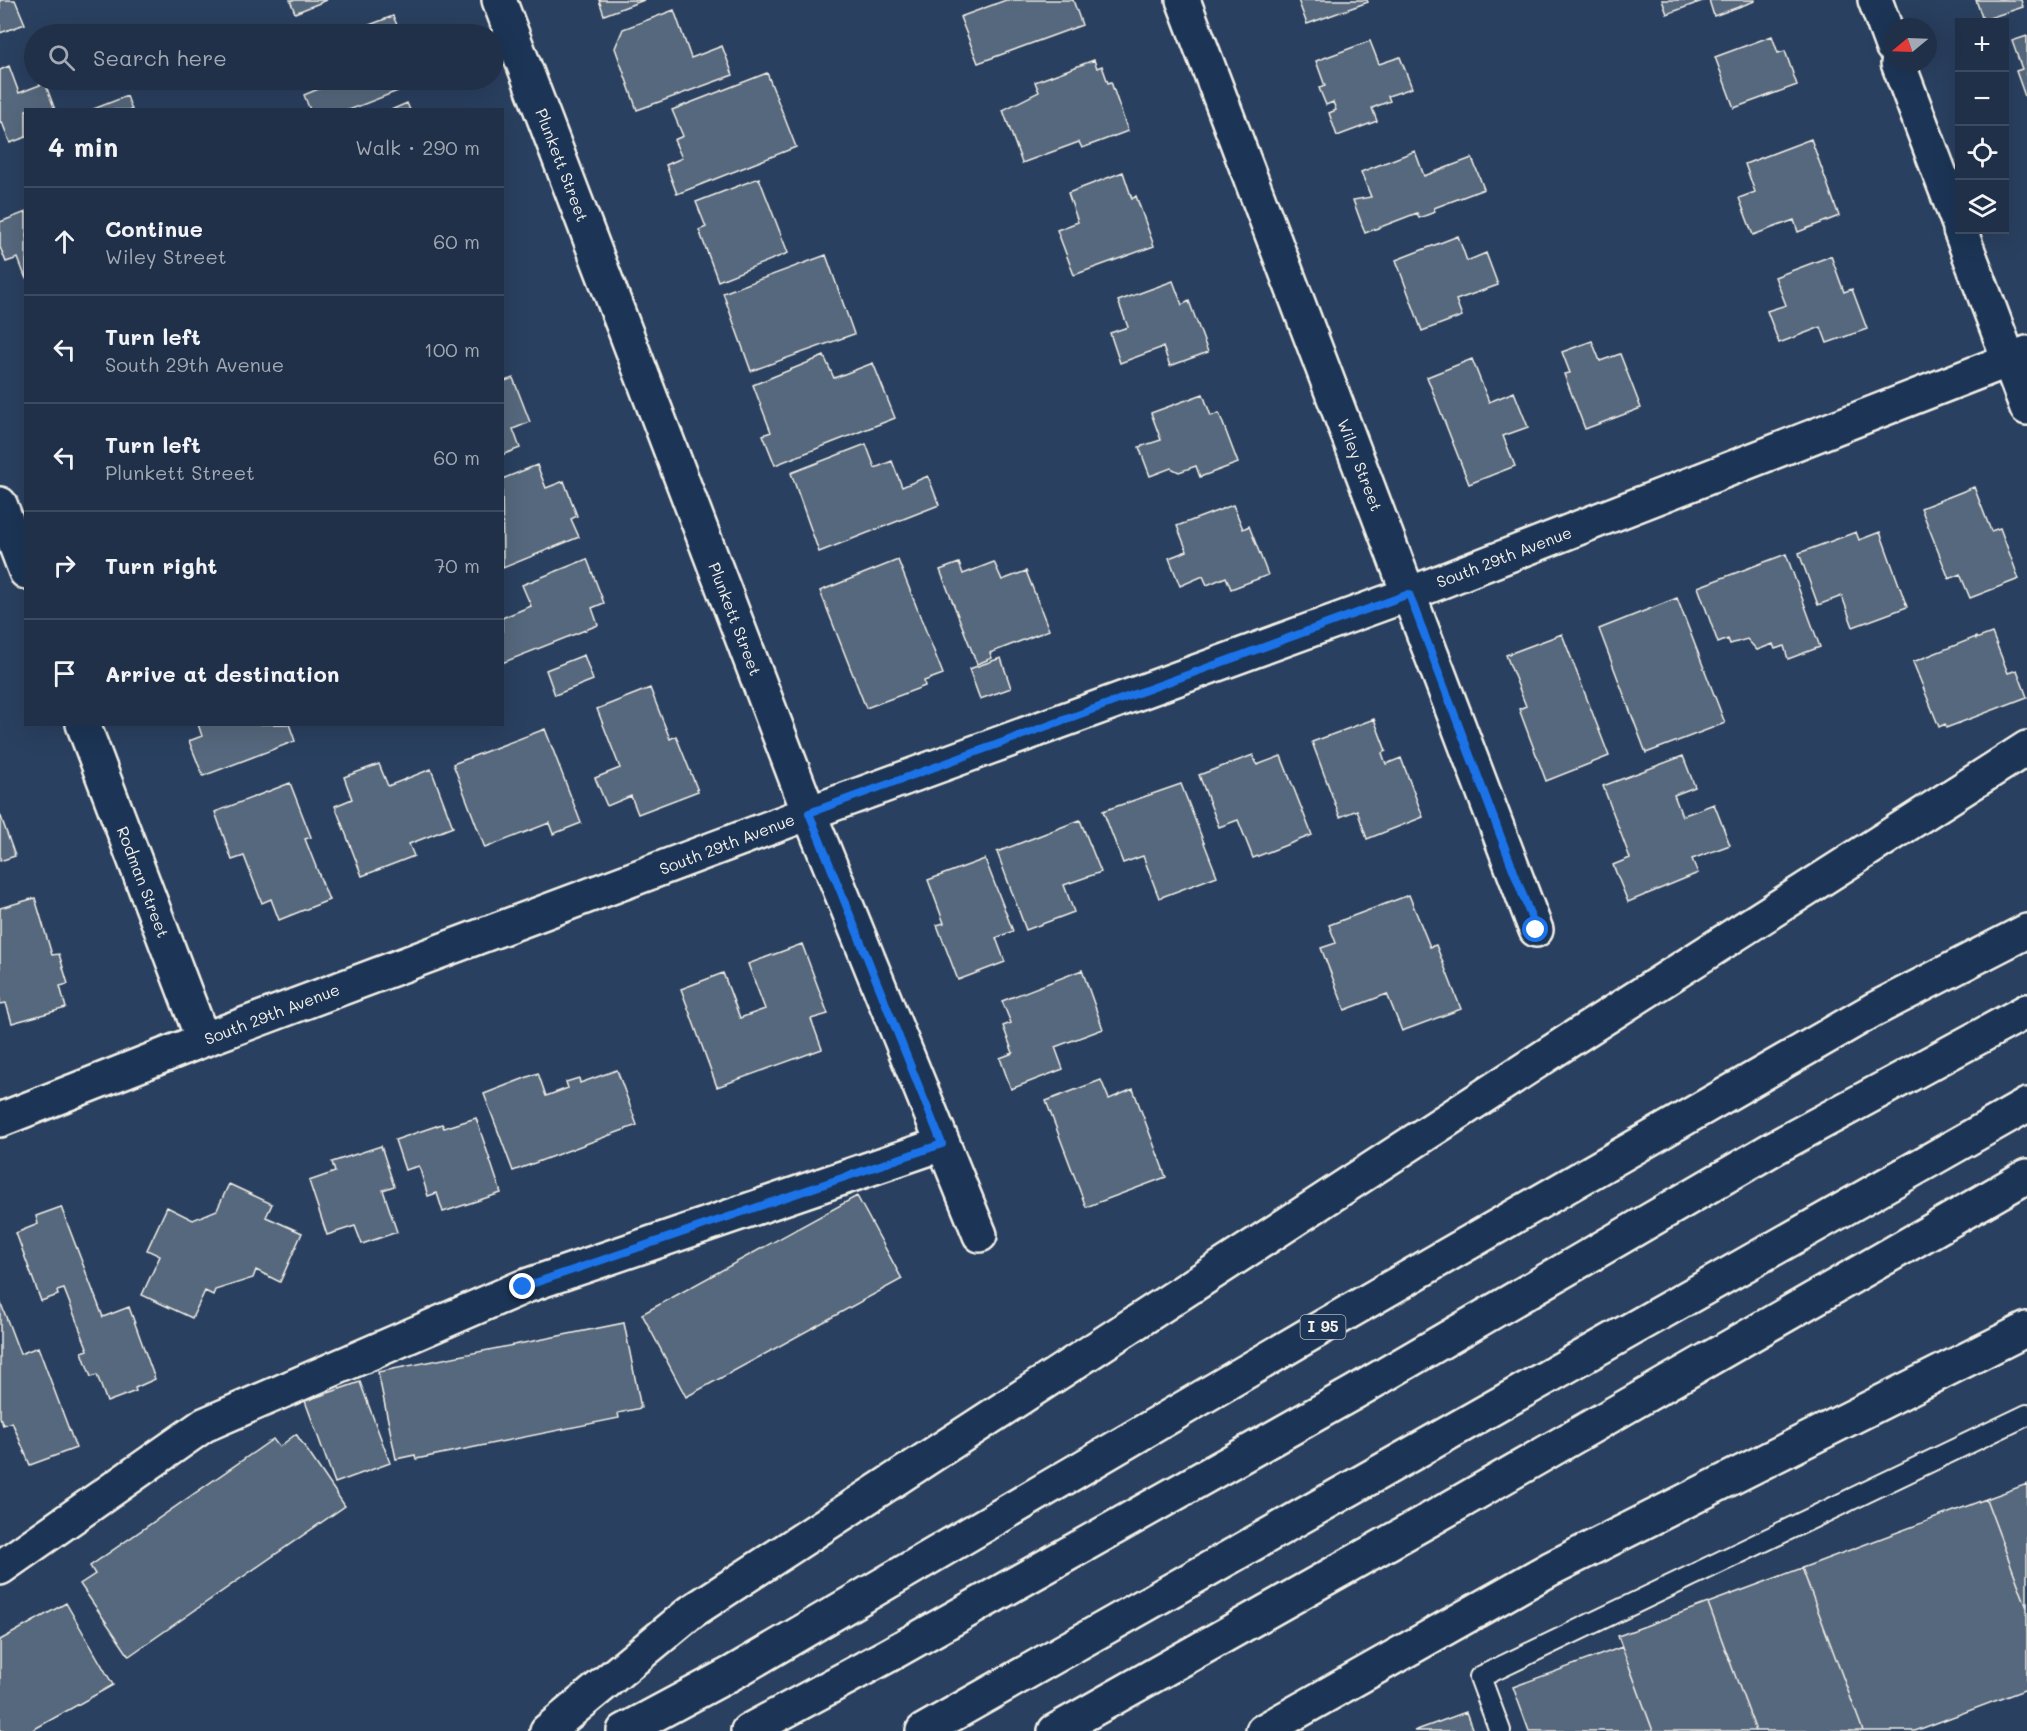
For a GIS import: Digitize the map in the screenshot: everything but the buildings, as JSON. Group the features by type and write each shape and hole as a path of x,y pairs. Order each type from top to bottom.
{"main road":[{"name":"Plunkett Street","path":"499,0 809,813 980,1235"},
{"name":"Wiley Street","path":"1183,0 1536,930"},
{"path":"1875,0 1883,22"},
{"path":"1901,72 1955,215"},
{"path":"1963,234 2018,356 2027,408"},
{"name":"South 29th Avenue","path":"0,1120 202,1040 809,813 1409,594 2018,356"},
{"path":"0,504 24,567"},
{"name":"Rodman Street","path":"84,726 202,1040"},
{"path":"547,1731 691,1612 1553,1051 2027,748"},
{"name":"I 95","path":"624,1731 734,1672 1305,1337 1873,1010 2027,931"},
{"path":"748,1731 887,1656 1355,1392 1774,1148 2027,1011"},
{"path":"923,1731 2027,1105"},
{"path":"0,1568 204,1425 523,1287 942,1144"},
{"path":"1055,1731 1429,1520 2027,1176"},
{"path":"1263,1731 1550,1569 2027,1329"}],"lane":[{"path":"1500,1731 1480,1677 2027,1415"}],"route":[{"path":"523,1287 942,1144 809,813 1409,594 1536,930"}]}
